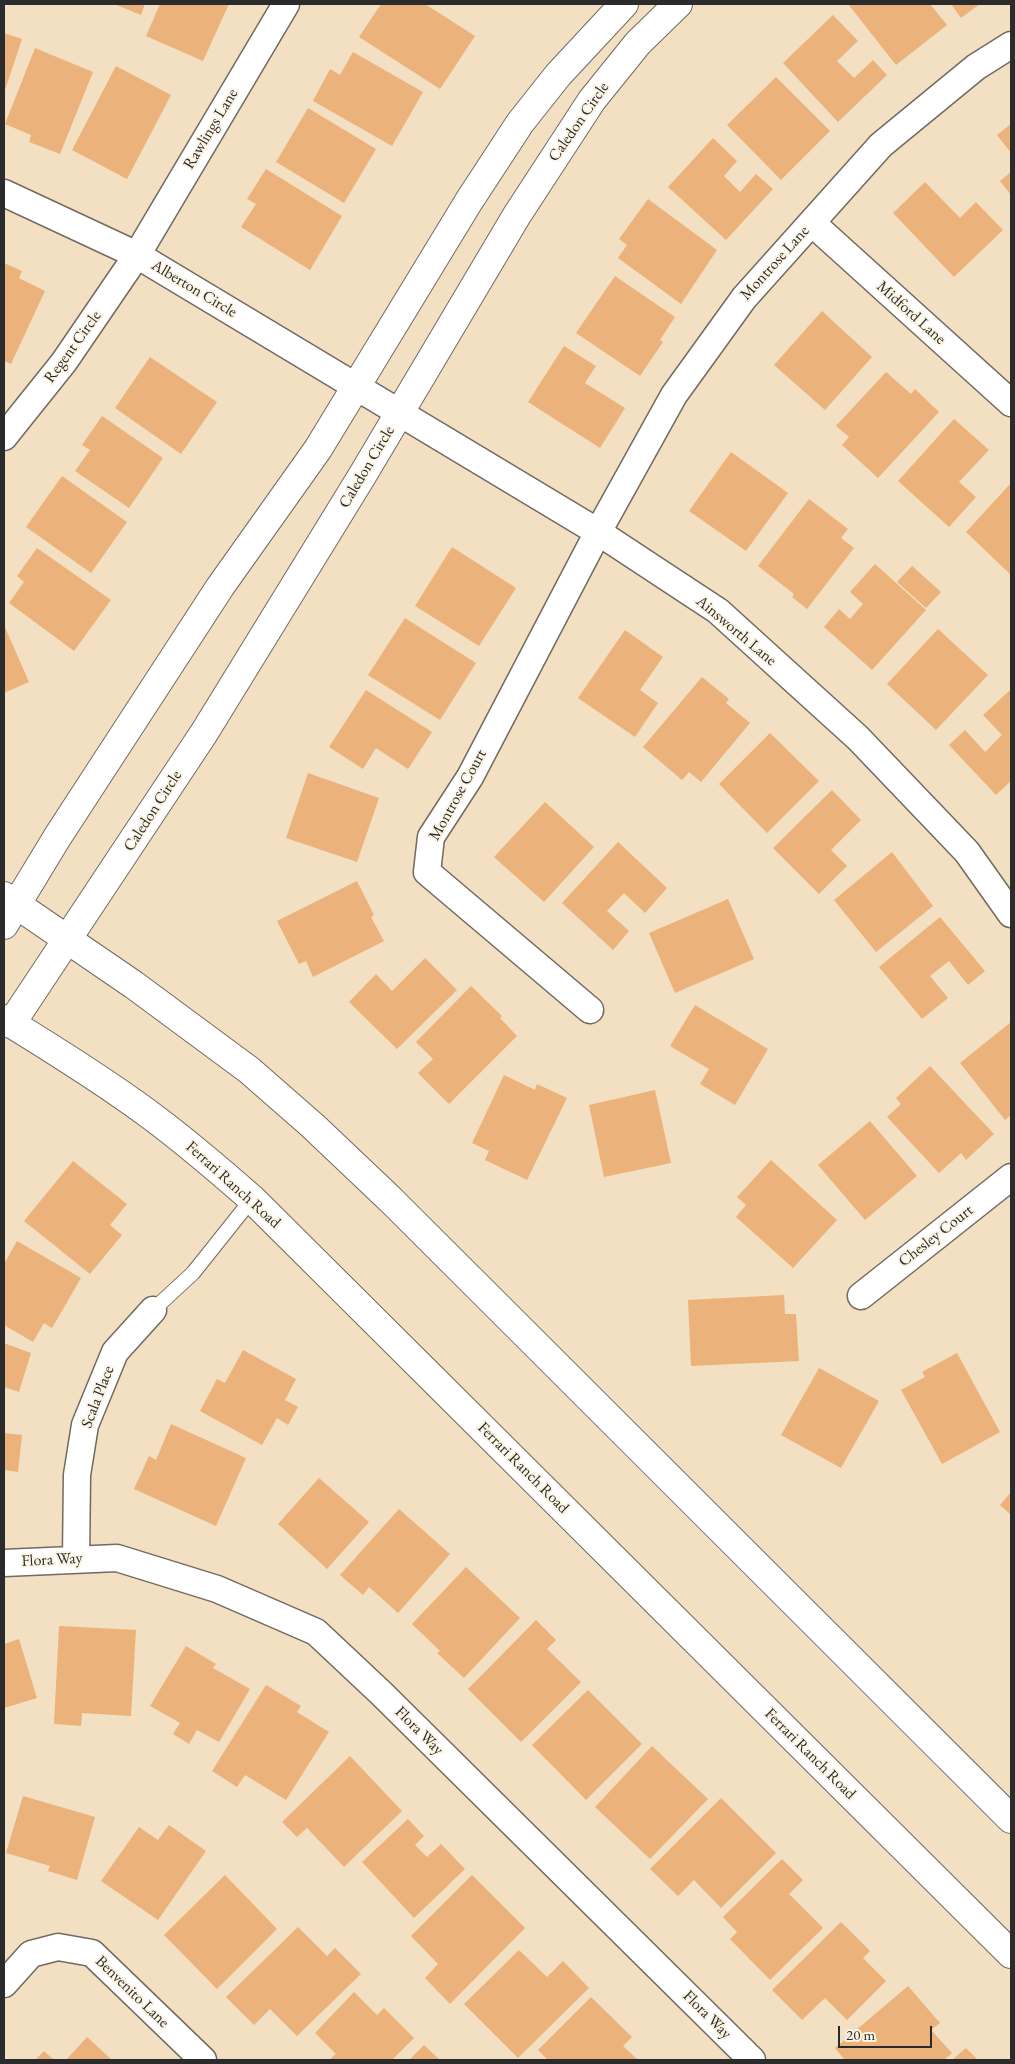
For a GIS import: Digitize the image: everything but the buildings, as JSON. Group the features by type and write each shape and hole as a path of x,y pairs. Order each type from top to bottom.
{"street":[{"name":"Rawlings Lane","path":"137,255 286,4"},
{"name":"Caledon Circle","path":"6,1026 68,939 204,733 378,399 469,201 520,124 558,75 624,4"},
{"name":"Caledon Circle","path":"8,909 58,836 220,587 318,449 378,399 517,215 592,100 638,43 678,4"},
{"name":"Montrose Lane","path":"598,532 674,395 744,298 881,145 976,67 1011,46"},
{"name":"Alberton Circle","path":"4,193 137,255 378,399"},
{"name":"Midford Lane","path":"812,223 1011,403"},
{"name":"Regent Circle","path":"4,437 64,362 137,255"},
{"name":"Ainsworth Lane","path":"378,399 598,532 718,611 858,738 967,852 1011,914"},
{"name":"Montrose Court","path":"590,1010 427,872 431,837 470,778 598,532"},
{"path":"8,909 68,939 200,1032 250,1070 313,1126 391,1200 1011,1819"},
{"name":"Ferrari Ranch Road","path":"6,1026 61,1054 149,1114 199,1153 252,1199 1011,1954"},
{"name":"Chesley Court","path":"861,1296 1011,1177"},
{"name":"Scala Place","path":"76,1559 77,1475 85,1425 115,1352 153,1310"},
{"name":"Flora Way","path":"4,1562 117,1558 126,1560 217,1589 316,1632 382,1694 752,2060"},
{"name":"Benvenito Lane","path":"4,1984 31,1954 58,1947 92,1953 203,2060"}],"lane":[{"path":"153,1310 193,1273 252,1199"}]}
